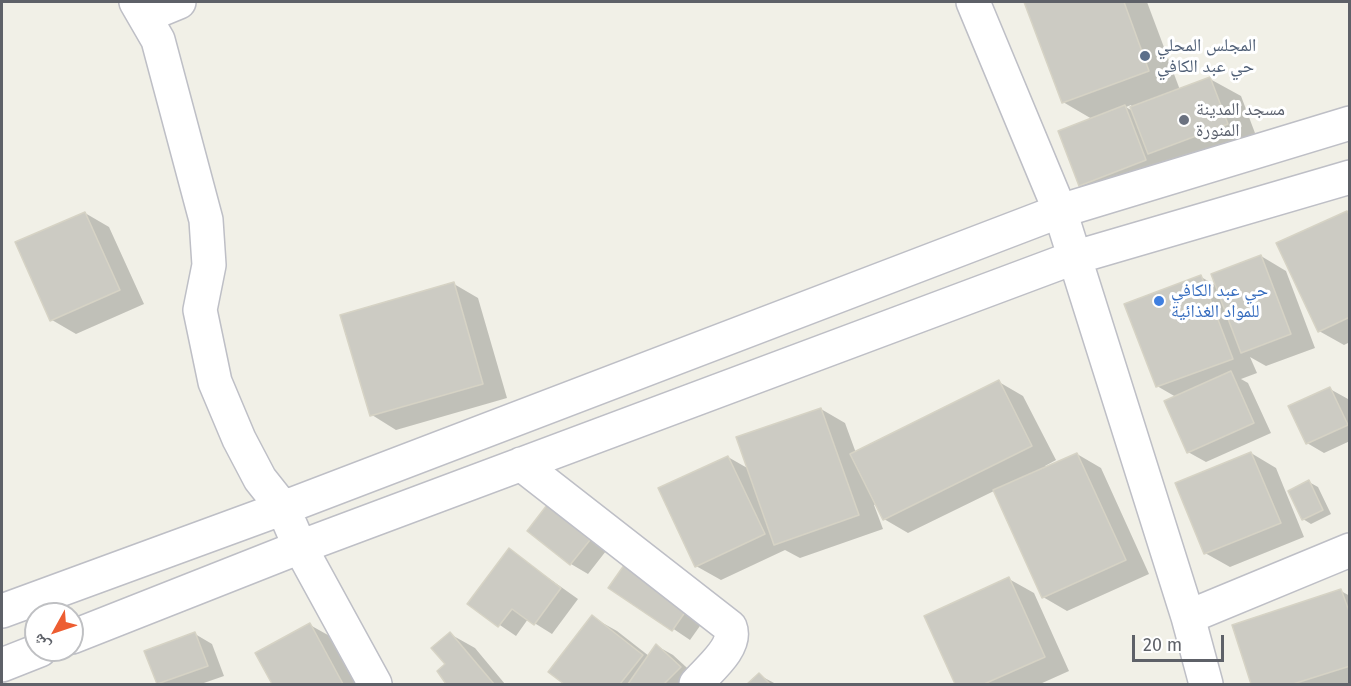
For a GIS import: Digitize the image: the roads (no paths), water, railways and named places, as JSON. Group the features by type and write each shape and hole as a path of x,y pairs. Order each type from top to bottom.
{"street":[{"path":"179,2 141,9 158,40 206,220 208,265 200,310 215,382 238,439 260,479 283,508 300,547 375,684"},
{"path":"973,2 1060,211 1188,617 1206,684"},
{"path":"2,611 283,508 1060,211 1350,123"},
{"path":"84,632 300,547 1074,258 1350,177"},
{"path":"521,464 729,627 732,633 730,645 696,684"},
{"path":"1188,617 1350,550"},
{"path":"2,665 24,656"}],"place":[{"name":"المجلس المحلي حي عبد الكافي","path":"1145,56"},
{"name":"مسجد المدينة المنورة","path":"1184,120"},
{"name":"حي عبد الكافي للمواد الغذائية","path":"1159,301"}]}
